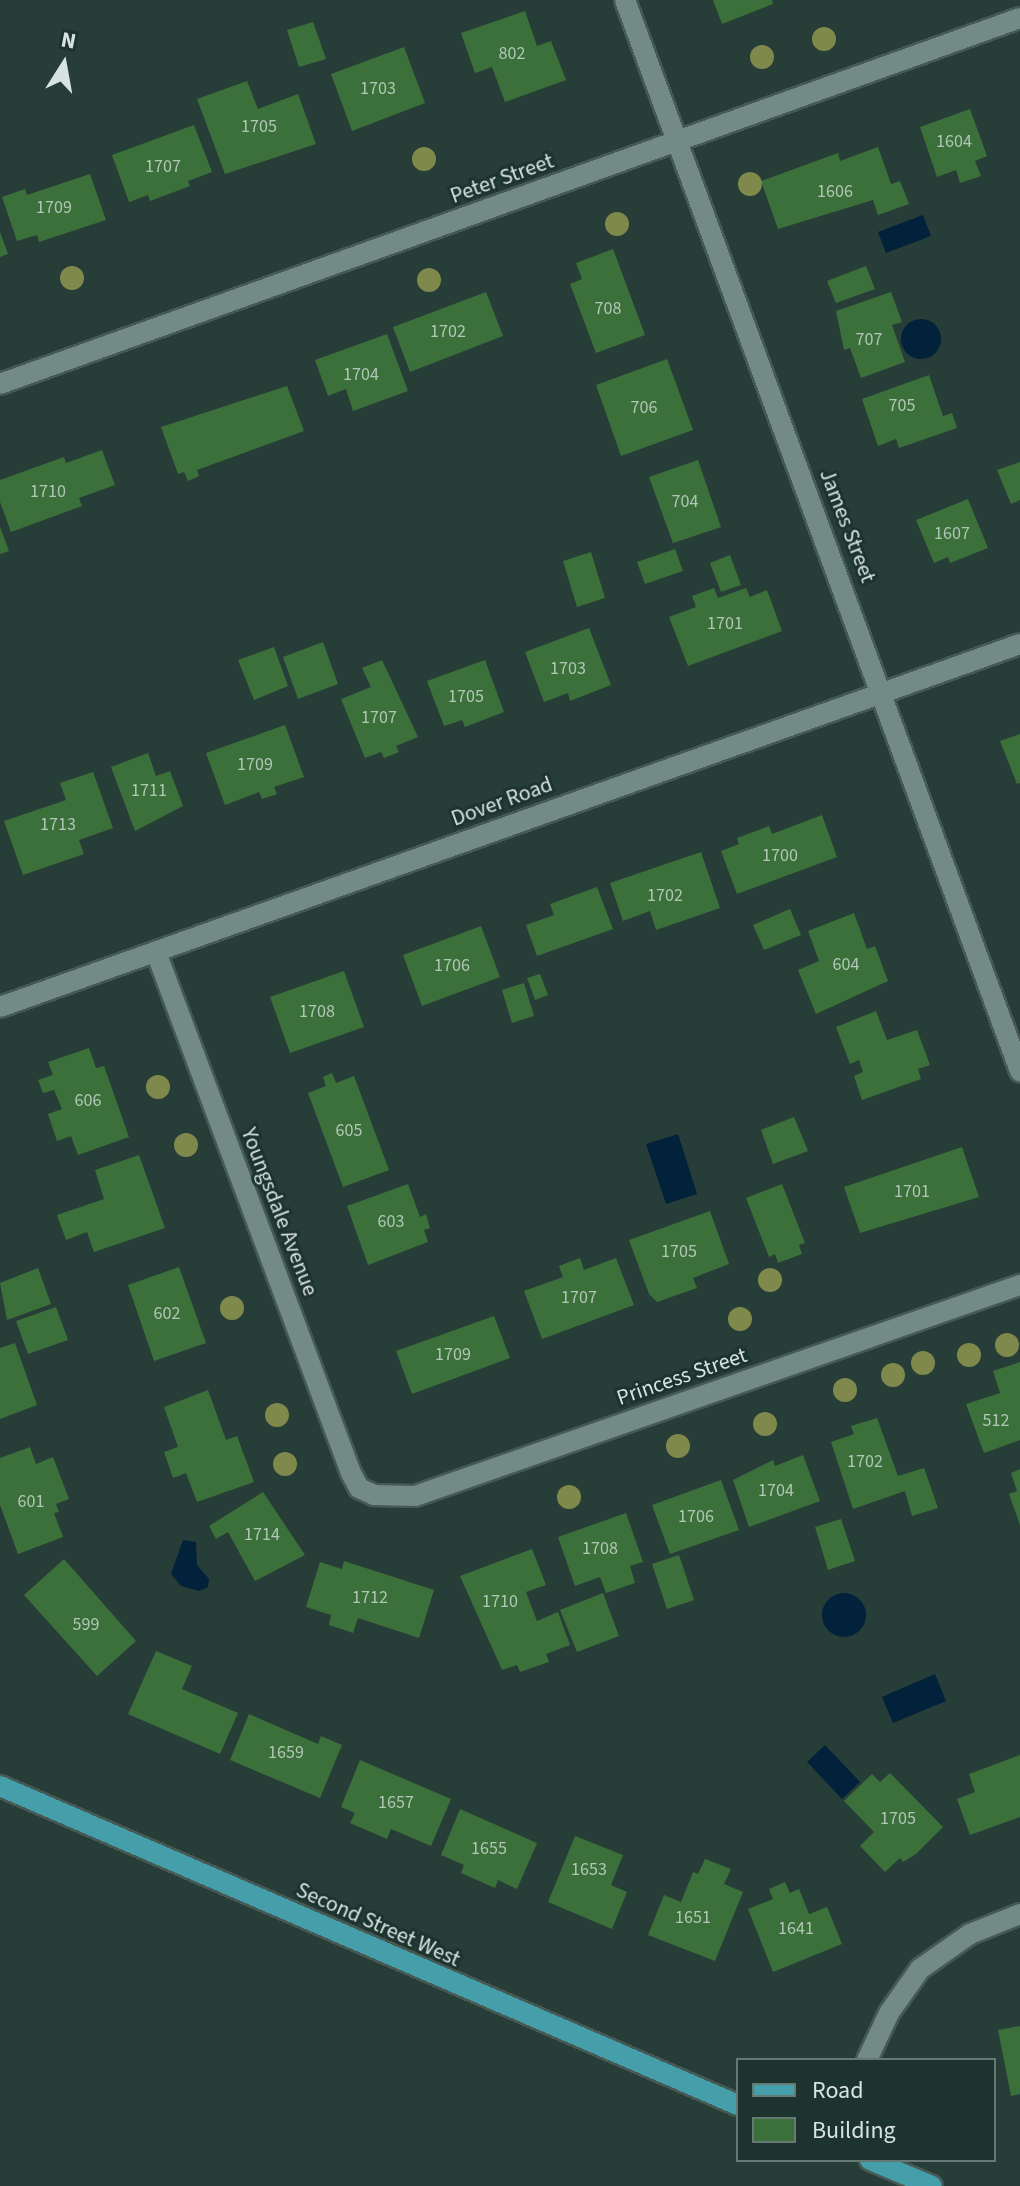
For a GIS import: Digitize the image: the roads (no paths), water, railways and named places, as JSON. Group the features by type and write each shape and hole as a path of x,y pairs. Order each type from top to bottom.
{"main road":[{"name":"Second Street West","path":"0,1786 736,2104"},
{"path":"875,2162 932,2186"}],"street":[{"name":"James Street","path":"625,0 675,142 884,691 1020,1071"},
{"name":"Peter Street","path":"0,384 1020,18"},
{"name":"Dover Road","path":"0,1007 1020,644"},
{"name":"Youngsdale Avenue","path":"156,952 359,1488"},
{"name":"Princess Street","path":"359,1488 374,1495 415,1496 1020,1285"},
{"path":"868,2058 889,2013 920,1969 970,1934 1020,1914"}],"water":[{"path":"923,215 931,236 886,253 878,232"},
{"path":"921,319 935,325 941,339 935,353 921,359 907,353 901,339 907,325"},
{"path":"678,1134 697,1194 666,1204 646,1144"},
{"path":"183,1540 196,1542 197,1565 209,1579 208,1587 199,1591 181,1586 171,1574"},
{"path":"844,1593 859,1600 866,1615 859,1630 844,1637 829,1630 822,1615 829,1600"},
{"path":"935,1674 946,1701 893,1723 882,1697"},
{"path":"825,1745 860,1782 842,1799 807,1762"}]}
